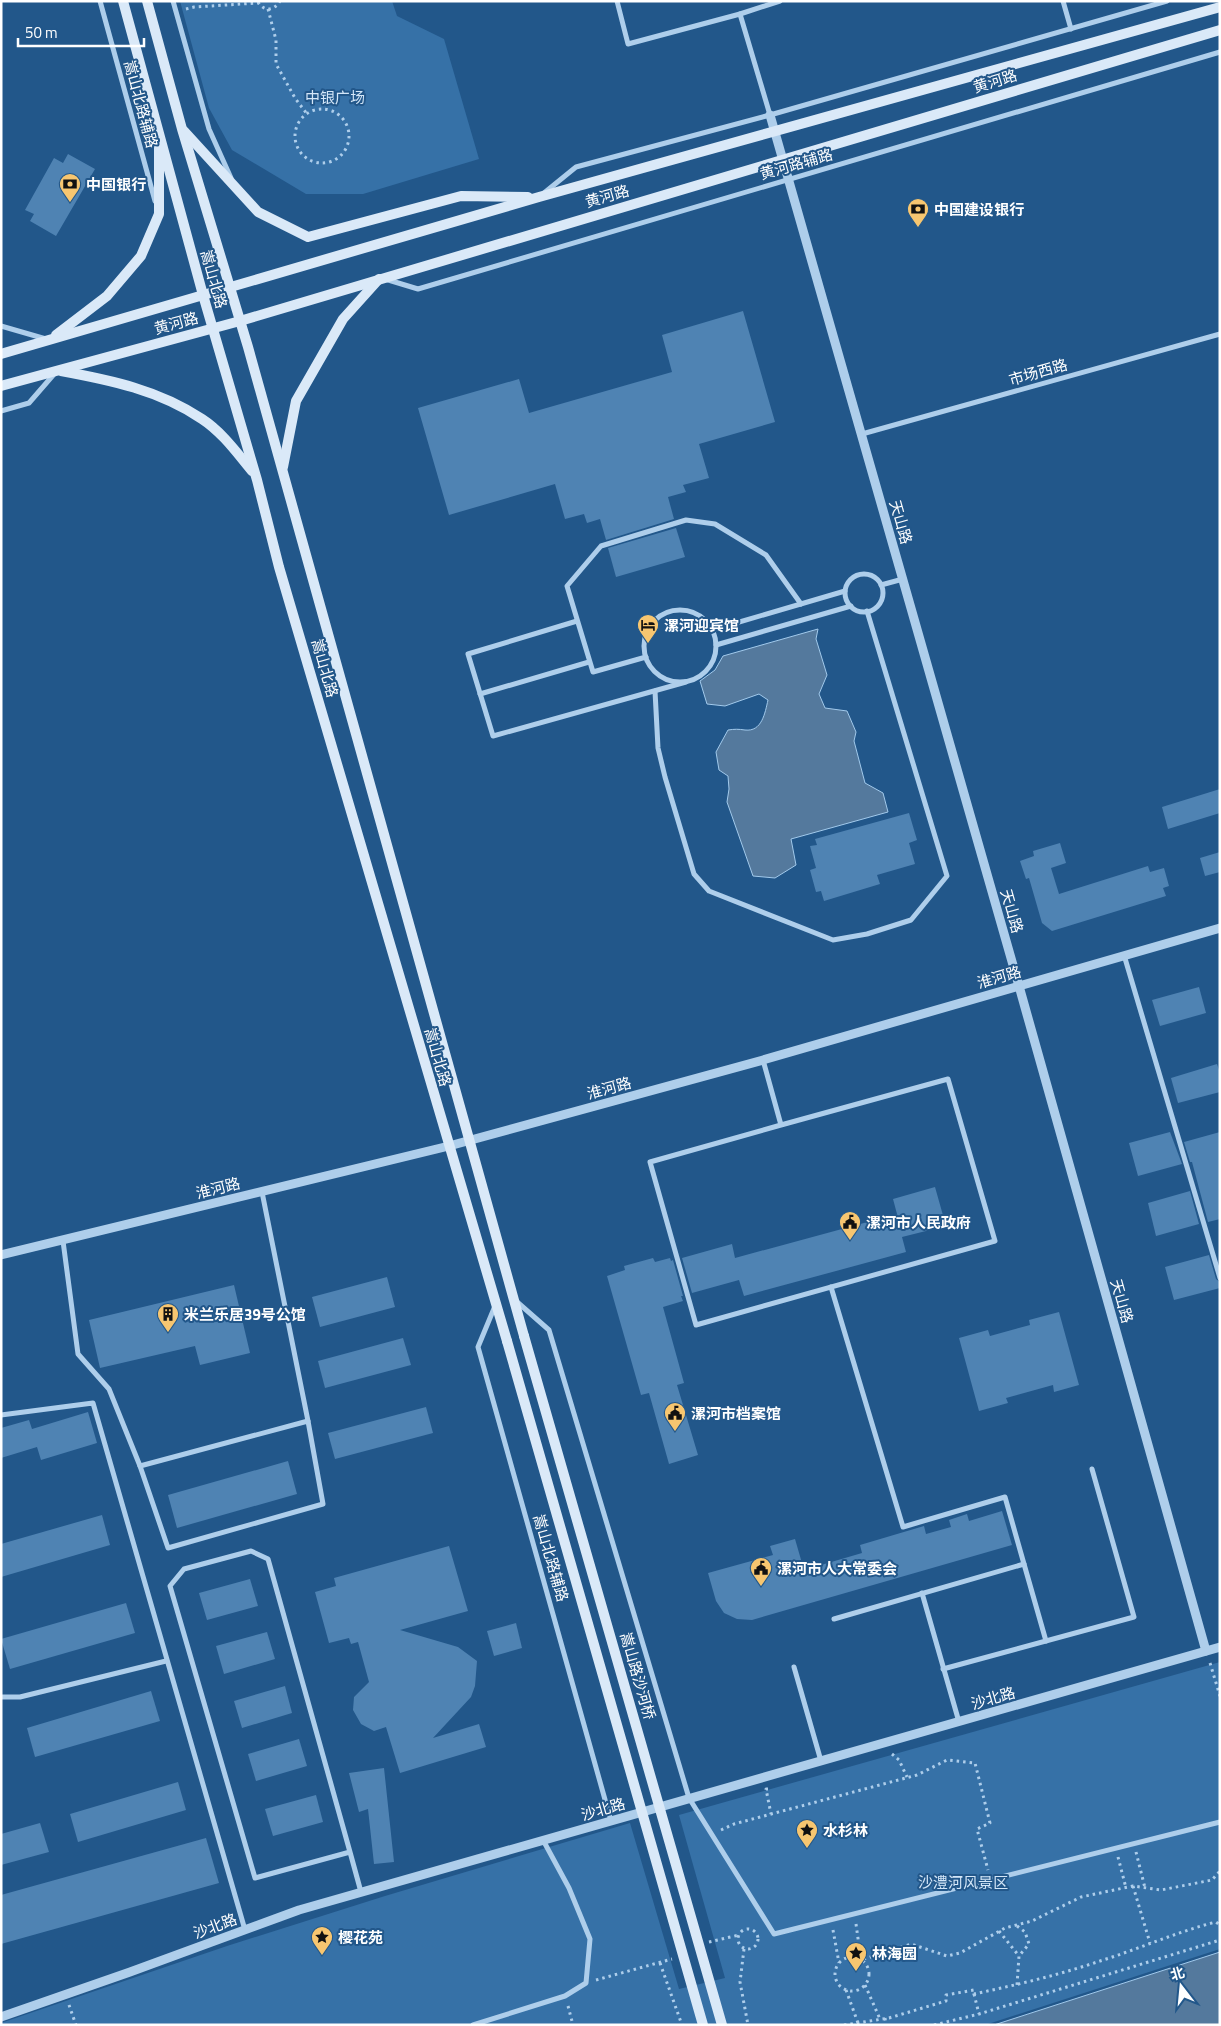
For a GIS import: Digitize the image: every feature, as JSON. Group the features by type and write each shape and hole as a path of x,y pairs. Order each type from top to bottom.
{"main road":[{"name":"嵩山北路","path":"122,1 212,329 256,475 279,567 507,1341 703,2025"},
{"name":"嵩山北路","path":"147,1 182,129 240,321 524,1336"},
{"name":"黄河路","path":"1,354 539,197 1220,7"},
{"name":"黄河路","path":"1,386 240,321 1220,30"},
{"path":"182,129 258,212 308,237 461,196 539,197"},
{"path":"49,340 100,302 113,290 142,256 159,214 159,135"},
{"path":"282,470 296,400 343,319 380,278"},
{"path":"58,370 118,382 158,396 202,419 217,432 256,475"},
{"name":"嵩山路沙河桥","path":"524,1336 722,2025"}],"street":[{"name":"嵩山北路辅路","path":"100,1 159,214"},
{"path":"173,1 209,129 237,189"},
{"path":"617,1 628,44 740,14 780,1"},
{"path":"1063,1 1071,29"},
{"path":"539,197 576,167 770,115 1167,1"},
{"path":"740,14 770,115"},
{"name":"黄河路辅路","path":"380,278 418,289 1220,52"},
{"name":"天山路","path":"770,115 1019,986 1206,1651"},
{"path":"1,326 49,340"},
{"name":"市场西路","path":"862,434 1220,334"},
{"path":"1,411 29,404 58,370"},
{"path":"646,657 592,672 567,586 601,546 686,520 715,524 766,555 801,604"},
{"path":"866,574 875,577 881,585 883,594 880,603 873,610 863,612 851,606 847,601 845,591 849,582 856,576 866,574"},
{"path":"881,585 903,579"},
{"path":"712,630 845,591"},
{"path":"716,645 851,606"},
{"path":"577,622 468,654 493,736 655,691 686,682 700,676 711,665 716,645 712,630 699,616 681,610 662,615 649,629 644,647 650,666 657,674 670,681 686,682"},
{"path":"655,691 658,748 665,777 694,874 709,891 833,940 867,934 911,920 947,876 867,611"},
{"path":"480,694 590,662"},
{"name":"淮河路","path":"1,1255 449,1146 763,1060 1220,928"},
{"path":"1124,955 1220,1278"},
{"path":"763,1060 782,1125"},
{"path":"948,1079 994,1241 696,1325 650,1162 782,1125 948,1079"},
{"path":"63,1241 78,1354 109,1389 140,1466 168,1548 323,1504 262,1192"},
{"path":"831,1287 903,1527 1005,1497 1046,1641"},
{"path":"514,1298 549,1330 689,1798 774,1934 1220,1822"},
{"name":"嵩山北路辅路","path":"496,1304 478,1347 612,1821"},
{"path":"1,1415 93,1403 245,1930"},
{"path":"140,1466 308,1421"},
{"path":"944,1669 1134,1617 1092,1469"},
{"path":"350,1852 254,1878 170,1586 184,1569 251,1550 268,1559 350,1852 361,1892"},
{"path":"834,1619 1024,1564"},
{"path":"922,1593 959,1722"},
{"name":"沙北路","path":"1,2017 299,1910 1220,1647"},
{"path":"1,1696 20,1697 166,1661"},
{"path":"794,1667 821,1761"},
{"path":"473,2025 566,1996 586,1983 590,1939 569,1888 542,1840"}],"path":[{"path":"268,9 275,8 280,1"},
{"path":"176,12 194,7 258,2 268,9 276,40 276,64 306,114"},
{"path":"324,109 333,112 346,124 348,141 340,156 324,163 307,159 301,153 296,145 296,128 306,114 324,109"},
{"path":"1206,1651 1220,1696"},
{"path":"892,1754 898,1760 907,1778"},
{"path":"712,1834 734,1824 917,1775 947,1760 974,1763 990,1823 977,1829 990,1880"},
{"path":"1134,1844 1145,1888"},
{"path":"1116,1848 1126,1888"},
{"path":"854,1914 861,1960 866,1964 869,1974 865,1985 856,1990 841,1987 836,1978 836,1968 839,1963 847,1958 861,1960 911,1944 947,1956 960,1953 999,1931 1032,1921 1081,1897 1133,1886 1161,1890 1212,1880 1220,1871"},
{"path":"1133,1886 1150,1943"},
{"path":"831,1919 839,1963"},
{"path":"974,1994 1017,1985 1099,1961 1216,1922 1220,1925"},
{"path":"1016,1925 1025,1932 1029,1944 1019,1956 1017,1985"},
{"path":"744,1949 750,1949 758,1941 756,1935 749,1930 743,1930 739,1935 738,1941 744,1949 740,1982 748,2025"},
{"path":"999,1931 1019,1956"},
{"path":"722,1939 739,1935"},
{"path":"934,2025 979,2014 1220,1940"},
{"path":"586,1983 660,1963 682,2025"},
{"path":"865,1985 880,2019"},
{"path":"846,1989 858,2023"},
{"path":"844,2025 885,2018 946,2002 946,1995 974,1990 979,2014"},
{"path":"65,1995 76,2025"},
{"path":"566,1996 573,2025"},
{"path":"885,2018 886,2025"}],"green space":[{"name":"中银广场","path":"180,1 392,1 397,16 444,39 479,159 363,194 306,194 232,150 209,108"},
{"name":"沙澧河风景区","path":"1220,1662 1220,1949 985,2025 1,2025 1,2023 227,1946 385,1896 630,1823 679,1989 725,1978 679,1815"}],"shaded area":[{"path":"818,629 816,639 827,675 819,694 825,708 847,711 856,732 854,741 865,783 883,793 888,812 791,839 796,865 775,878 753,876 727,802 728,776 719,770 716,752 728,730 751,730 759,725 764,716 768,700 759,694 725,706 707,704 700,681 715,670 723,656"},
{"path":"1220,1952 1220,2025 994,2025"}],"building":[{"path":"68,154 95,169 56,236 30,221 34,214 25,210 54,158 63,163"},
{"path":"743,311 775,422 699,444 709,478 683,485 686,492 668,497 674,519 606,540 600,519 587,523 584,514 565,519 555,484 449,515 418,408 519,379 529,413 672,372 662,335"},
{"path":"676,528 685,557 616,577 608,548"},
{"path":"1220,789 1220,813 1168,829 1162,807"},
{"path":"909,813 917,840 909,843 915,864 877,875 880,884 824,901 821,891 816,892 810,870 816,868 810,846 817,845 815,839"},
{"path":"1060,843 1066,863 1051,868 1059,894 1148,866 1150,872 1164,868 1169,886 1163,888 1166,896 1052,931 1042,923 1029,878 1026,879 1020,861 1034,856 1033,851"},
{"path":"1220,852 1220,872 1205,876 1200,858"},
{"path":"1199,987 1206,1013 1160,1026 1152,1000"},
{"path":"1217,1064 1220,1073 1220,1092 1178,1103 1171,1078"},
{"path":"1170,1132 1182,1164 1138,1176 1129,1143"},
{"path":"1220,1132 1220,1219 1208,1222 1192,1162 1190,1162 1184,1142"},
{"name":"漯河市人民政府","path":"935,1187 946,1226 902,1237 906,1252 744,1296 739,1280 692,1293 682,1258 732,1244 735,1258 897,1214 893,1199"},
{"path":"1190,1191 1199,1224 1156,1236 1148,1203"},
{"path":"1209,1255 1216,1279 1220,1282 1220,1288 1174,1300 1165,1267"},
{"path":"653,1258 655,1262 670,1258 671,1261 673,1260 683,1296 681,1296 683,1301 663,1307 684,1383 677,1385 698,1455 669,1464 649,1393 641,1395 607,1276 625,1270 624,1266"},
{"path":"387,1277 395,1307 320,1327 312,1297"},
{"name":"米兰乐居39号公馆","path":"234,1285 250,1353 200,1365 195,1346 100,1368 89,1320"},
{"path":"1059,1312 1079,1385 1054,1392 1053,1385 1006,1398 1008,1403 979,1411 959,1338 988,1330 990,1336 1030,1325 1029,1320"},
{"path":"403,1338 411,1365 325,1388 318,1361"},
{"path":"426,1407 433,1433 335,1459 328,1433"},
{"path":"88,1412 97,1443 41,1460 37,1447 1,1458 1,1428 29,1420 32,1429"},
{"path":"288,1461 297,1494 177,1528 168,1495"},
{"path":"1002,1511 1012,1545 752,1620 737,1619 724,1613 716,1601 708,1573 773,1555 770,1546 795,1539 804,1570 862,1553 860,1545 924,1526 926,1534 951,1527 949,1520 967,1514 969,1521"},
{"path":"102,1515 110,1545 1,1577 1,1544"},
{"path":"449,1546 468,1611 400,1630 458,1647 477,1661 475,1686 471,1697 433,1738 479,1724 486,1747 400,1773 386,1727 374,1731 361,1724 353,1710 354,1697 369,1682 358,1642 351,1644 349,1638 329,1643 315,1592 336,1586 334,1578"},
{"path":"250,1579 258,1606 207,1620 199,1593"},
{"path":"126,1603 135,1633 10,1669 1,1639"},
{"path":"516,1623 522,1648 494,1656 487,1631"},
{"path":"267,1632 275,1659 224,1674 216,1646"},
{"path":"285,1686 292,1713 242,1728 234,1701"},
{"path":"151,1691 160,1721 35,1757 27,1728"},
{"path":"299,1739 307,1766 256,1781 248,1754"},
{"path":"384,1768 394,1862 374,1864 368,1809 359,1812 349,1773"},
{"path":"178,1782 186,1810 78,1842 70,1814"},
{"path":"316,1795 323,1822 273,1836 265,1809"},
{"path":"40,1823 49,1852 1,1865 1,1834"},
{"path":"206,1838 219,1883 1,1944 1,1895"}],"place":[{"name":"中国银行","path":"70,203"},
{"name":"中国建设银行","path":"918,228"},
{"name":"漯河迎宾馆","path":"648,644"},
{"name":"漯河市人民政府","path":"850,1241"},
{"name":"米兰乐居39号公馆","path":"168,1333"},
{"name":"漯河市档案馆","path":"675,1432"},
{"name":"漯河市人大常委会","path":"761,1587"},
{"name":"水杉林","path":"807,1849"},
{"name":"樱花苑","path":"322,1956"},
{"name":"林海园","path":"856,1972"}]}
